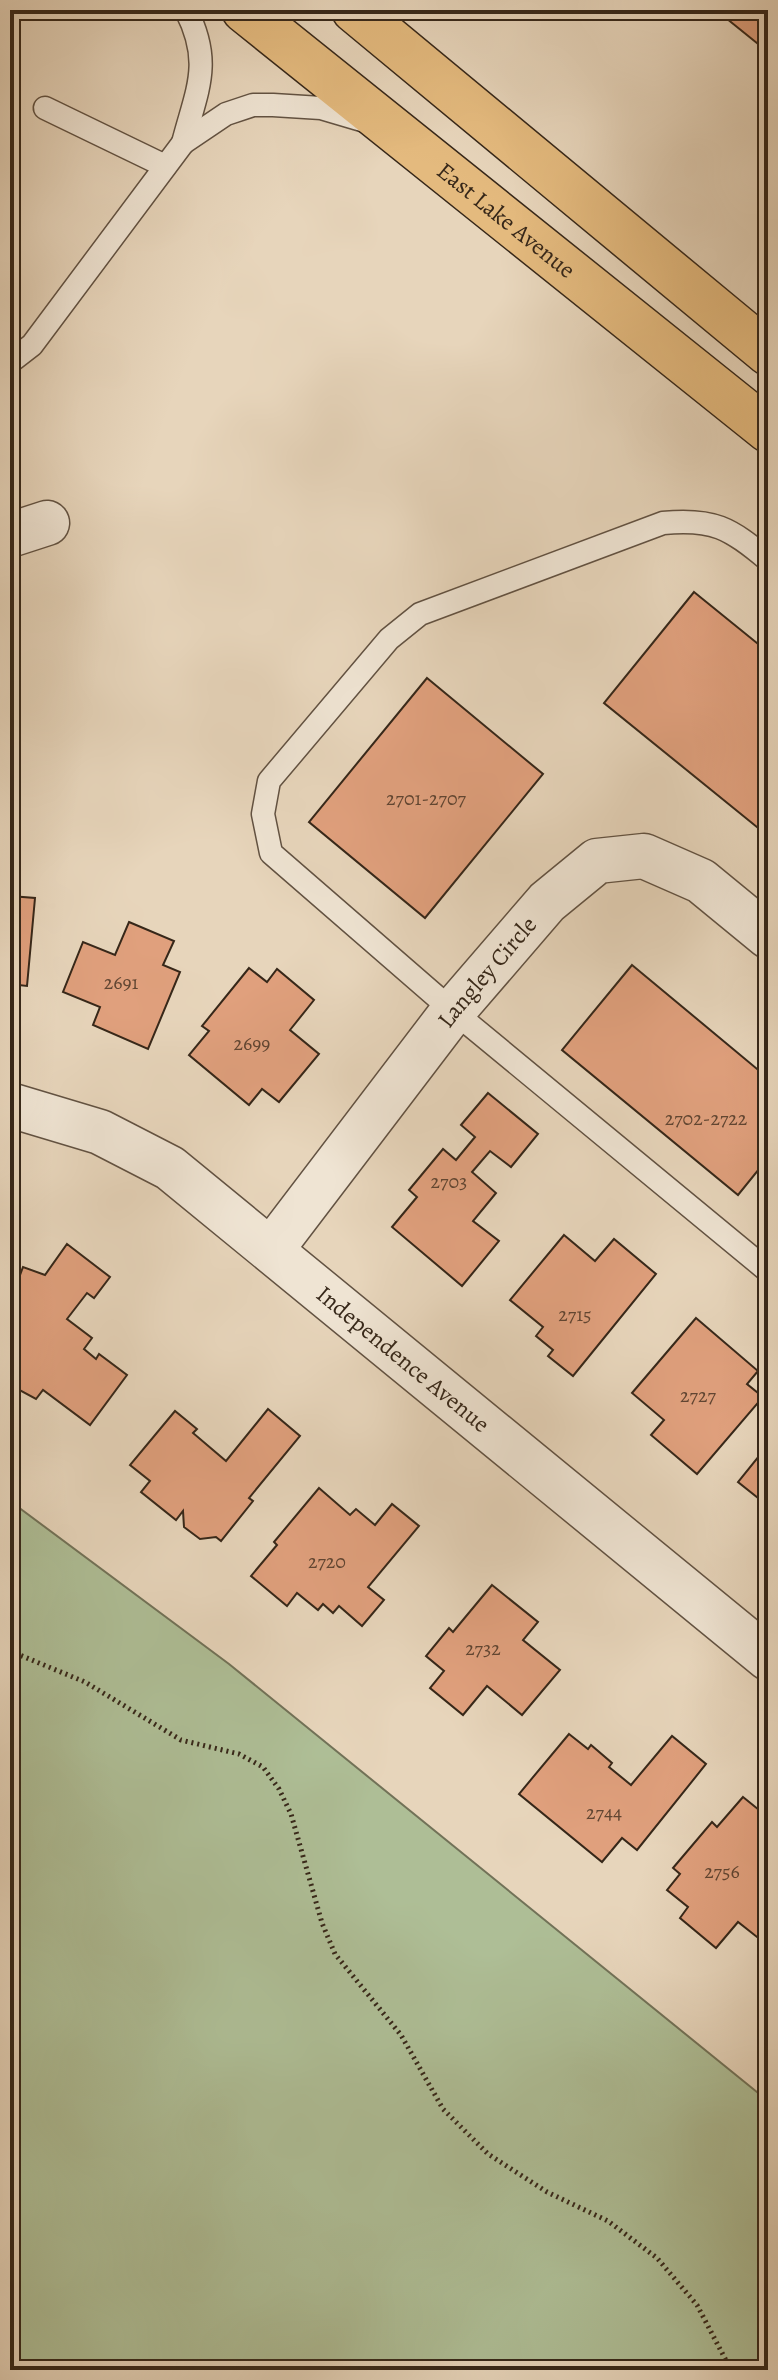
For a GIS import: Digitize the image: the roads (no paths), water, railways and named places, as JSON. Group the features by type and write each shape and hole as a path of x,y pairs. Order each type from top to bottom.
{"main road":[{"name":"East Lake Avenue","path":"244,10 768,430"},
{"path":"354,10 768,353"}],"street":[{"name":"Langley Circle","path":"271,1250 453,1011 547,902 597,861 644,856 701,881 768,936"},
{"name":"Independence Avenue","path":"10,1105 100,1132 170,1168 768,1658"}],"lane":[{"path":"183,143 204,65 196,30 186,10"},
{"path":"10,362 32,345 183,143 226,114 253,105 321,108 392,128"},
{"path":"45,108 165,166"},
{"path":"768,560 739,536 699,519 663,523 420,614 389,639 269,781 263,814 271,853 453,1011 768,1271"}]}
